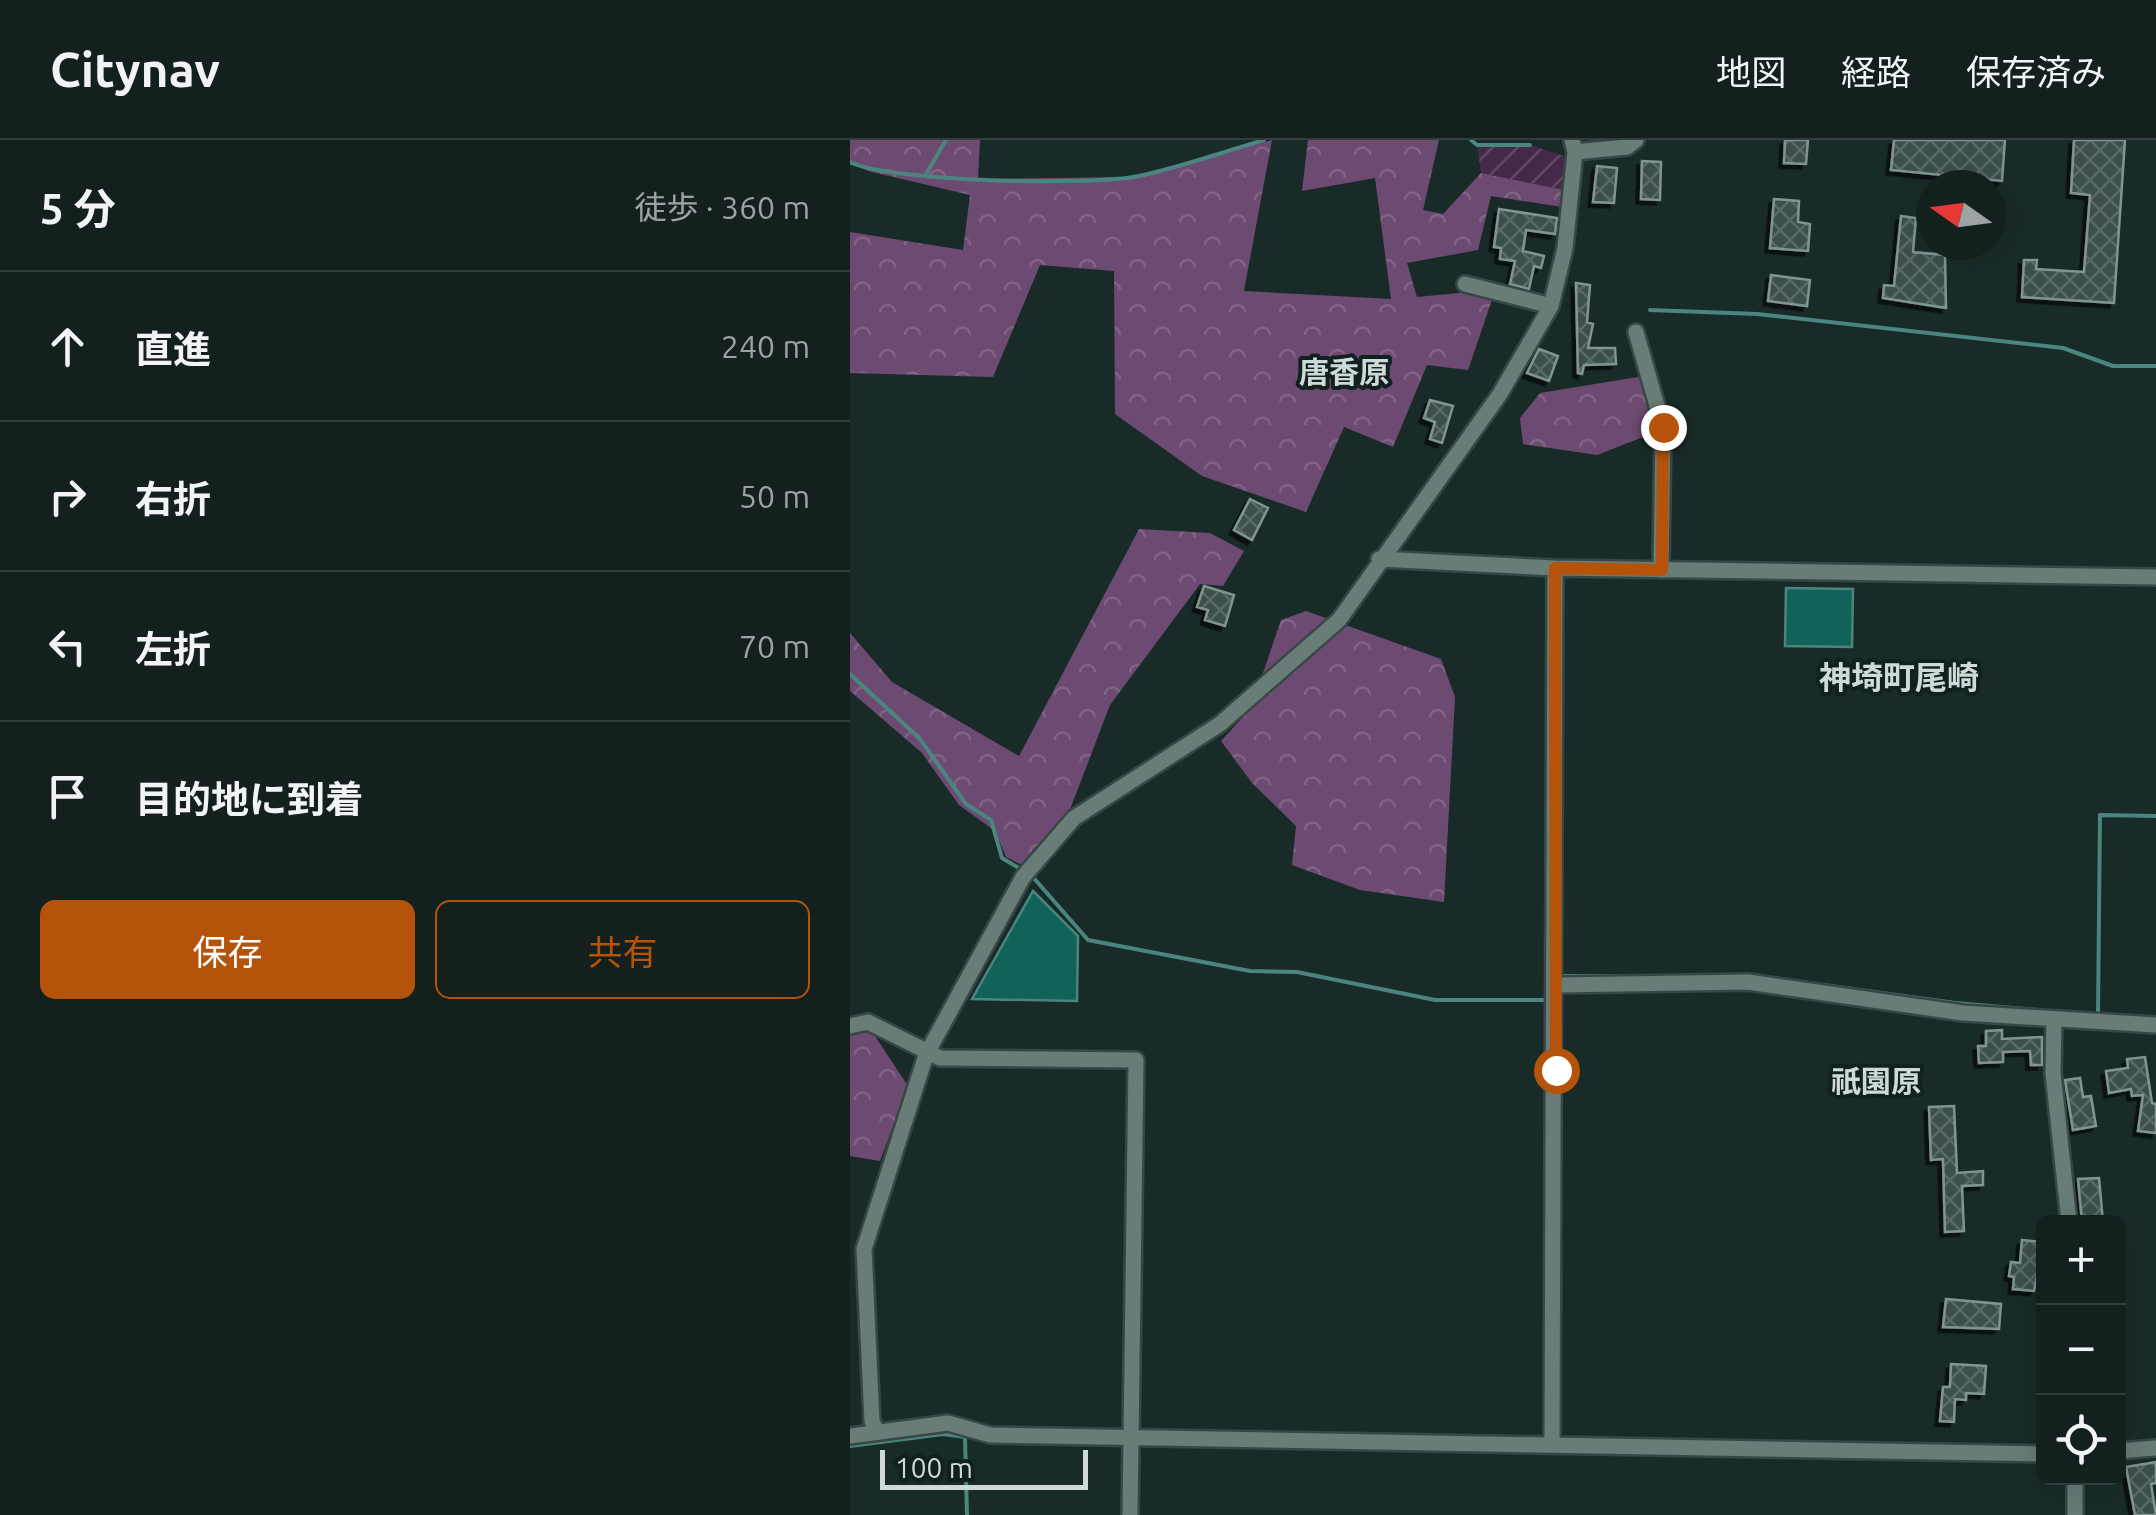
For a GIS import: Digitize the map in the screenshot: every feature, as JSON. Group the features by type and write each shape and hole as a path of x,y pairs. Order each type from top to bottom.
{"street":[{"path":"877,1432 872,1422 864,1249 926,1055 1027,872 1074,818 1235,712 1339,620 1500,394 1551,306 1565,248 1573,146 1627,147 1636,140"},
{"path":"1465,284 1551,306"},
{"path":"1636,332 1663,427 1662,570"},
{"path":"1379,559 1555,568 2156,577"},
{"path":"1552,1444 1555,568"},
{"path":"1556,985 1748,982 1963,1013 2156,1026"},
{"path":"2054,1019 2053,1074 2068,1215"},
{"path":"850,1026 868,1022 926,1055 1136,1060 1130,1515"},
{"path":"850,1436 948,1423 990,1435 2036,1454"},
{"path":"2126,1450 2156,1448"},
{"path":"2075,1485 2075,1515"}],"green space":[{"path":"850,140 980,140 978,179 1136,177 1272,140 1244,291 1391,299 1375,178 1302,191 1308,140 1439,140 1423,210 1443,214 1481,173 1565,190 1562,207 1491,196 1478,250 1407,263 1417,297 1469,292 1493,297 1468,370 1427,365 1393,447 1344,427 1306,512 1202,476 1115,414 1114,271 1040,265 993,377 850,373 850,232 963,250 970,195 868,171 850,162"},
{"path":"1644,376 1658,431 1597,455 1523,444 1520,418 1540,393"},
{"path":"1139,529 1210,533 1244,551 1223,586 1200,584 1110,705 1069,812 1022,865 1006,857 995,831 959,805 922,753 850,691 850,633 892,682 1019,756"},
{"path":"1306,611 1441,659 1455,697 1444,902 1360,890 1292,865 1296,826 1252,783 1221,741 1251,708 1281,620"},
{"path":"869,1027 908,1086 880,1161 850,1156 850,1031"}],"shaded area":[{"path":"1477,145 1530,145 1567,157 1565,190 1481,173"},
{"path":"1786,588 1853,589 1852,647 1785,646"},
{"path":"1033,891 1078,936 1077,1001 972,999"}],"building":[{"path":"1785,140 1808,140 1806,164 1784,163"},
{"path":"1894,140 2005,140 2003,170 1891,170"},
{"path":"2074,140 2125,140 2114,303 2022,297 2024,260 2037,260 2036,269 2084,272 2090,195 2071,193"},
{"path":"1642,161 1661,162 1660,200 1641,199"},
{"path":"1597,166 1617,168 1614,203 1593,202"},
{"path":"1774,199 1799,201 1798,222 1810,224 1808,251 1770,248"},
{"path":"1499,209 1557,218 1555,234 1526,230 1523,251 1544,256 1541,268 1534,266 1529,289 1510,284 1515,261 1500,259 1501,248 1494,247"},
{"path":"1901,216 1916,218 1916,260 1945,260 1946,308 1883,298 1884,285 1894,286"},
{"path":"1771,275 1810,280 1807,306 1768,301"},
{"path":"1576,283 1590,285 1587,322 1593,324 1588,348 1615,348 1616,364 1584,365 1582,374 1578,373"},
{"path":"1539,349 1558,356 1549,381 1527,373"},
{"path":"1430,400 1453,406 1442,443 1430,439 1435,422 1424,418"},
{"path":"1250,499 1268,508 1252,540 1234,530"},
{"path":"1204,586 1234,595 1225,626 1205,620 1208,610 1197,607"},
{"path":"2002,1030 2002,1039 2042,1037 2042,1065 2031,1065 2030,1051 2003,1052 2003,1062 1979,1063 1978,1046 1986,1046 1986,1031"},
{"path":"2145,1057 2152,1103 2156,1104 2156,1133 2138,1131 2143,1095 2132,1096 2131,1089 2109,1093 2106,1071 2128,1068 2127,1059"},
{"path":"2080,1078 2083,1097 2091,1096 2096,1126 2073,1130 2065,1080"},
{"path":"1954,1106 1957,1173 1983,1171 1983,1185 1962,1186 1964,1231 1945,1232 1943,1159 1931,1160 1929,1107"},
{"path":"2099,1178 2102,1215 2081,1215 2078,1179"},
{"path":"2022,1240 2036,1241 2034,1291 2013,1289 2014,1277 2009,1276 2011,1262 2020,1263"},
{"path":"1946,1299 2001,1304 1999,1329 1943,1327"},
{"path":"1951,1364 1986,1366 1984,1394 1966,1393 1966,1400 1955,1399 1954,1422 1940,1421 1943,1387 1950,1387"},
{"path":"2156,1462 2156,1483 2151,1484 2156,1515 2135,1515 2126,1467"}],"waterway":[{"path":"925,176 946,140"},
{"path":"850,162 872,169 947,178 1080,181 1139,176 1264,140"},
{"path":"1471,140 1477,145 1530,145"},
{"path":"1601,142 1618,140"},
{"path":"1650,310 1757,314 2063,348 2113,366 2156,366"},
{"path":"850,674 920,739 966,804 991,820 1002,858 1024,871"},
{"path":"2098,1015 2100,815 2156,816"},
{"path":"1032,876 1088,940 1250,971 1297,972 1435,1000 1546,1000"},
{"path":"1750,975 1955,1003 2048,1011"},
{"path":"1561,976 1626,976"},
{"path":"850,1446 943,1434 965,1437 967,1515"}],"district":[{"name":"唐香原","path":"1344,372"},
{"name":"神埼町尾崎","path":"1899,677"},
{"name":"祇園原","path":"1876,1081"}],"route":[{"path":"1556,1070 1555,568 1662,570 1663,427"}]}
